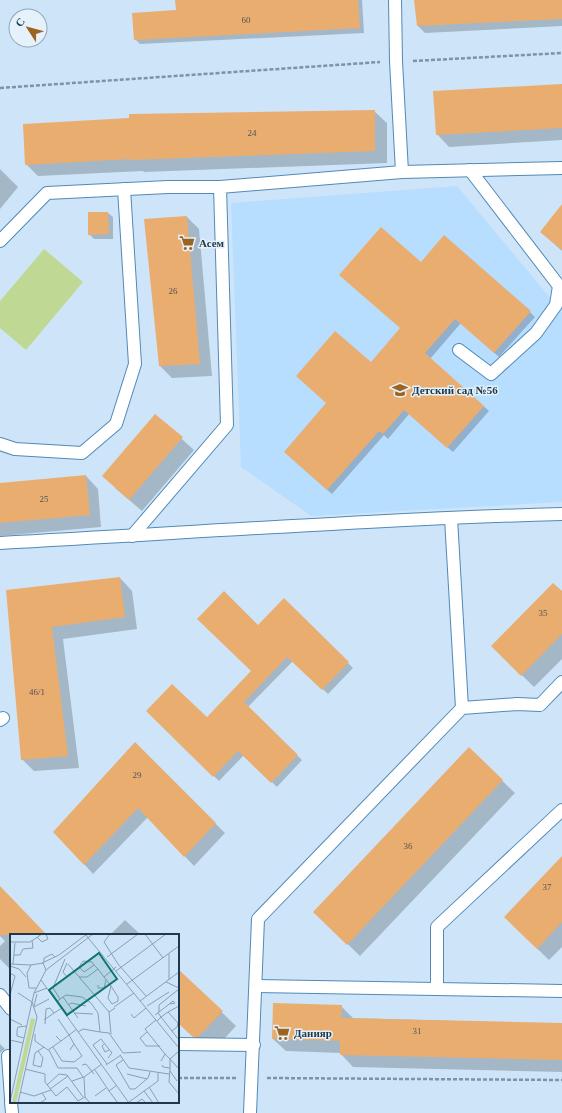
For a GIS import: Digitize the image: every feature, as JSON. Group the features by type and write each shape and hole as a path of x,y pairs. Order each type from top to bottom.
{"lane":[{"path":"395,0 396,61 402,172"},
{"path":"0,241 47,193 168,187 220,187 402,172 562,168"},
{"path":"459,350 491,374 536,333 556,305 559,286 470,170"},
{"path":"132,536 227,425 220,187"},
{"path":"0,444 14,449 82,453 116,424 135,364 124,189"},
{"path":"0,543 132,536 225,529 562,514"},
{"path":"451,518 462,708"},
{"path":"250,1113 258,919 462,708 517,704 540,705 562,682"},
{"path":"437,989 437,927 562,810"},
{"path":"256,986 562,991"},
{"path":"0,995 10,1008"},
{"path":"179,1044 254,1045"},
{"path":"8,1056 10,1084"},
{"path":"11,1103 12,1113"}],"path":[{"path":"0,88 396,61 562,53"},
{"path":"179,1078 562,1080"}],"shaded area":[{"name":"Детский сад №56","path":"457,186 562,312 562,502 311,516 241,467 231,203"}],"green space":[{"path":"44,249 83,282 26,350 0,328 0,301"}],"building":[{"path":"175,0 358,0 360,28 134,40 132,13 176,10"},
{"path":"414,0 562,0 562,19 417,26"},
{"path":"562,84 562,128 436,135 433,91"},
{"path":"375,110 375,151 131,159 25,165 23,124 129,118 129,114"},
{"path":"562,204 562,250 540,232"},
{"path":"88,212 108,212 109,234 88,235"},
{"path":"187,216 200,364 159,366 144,219"},
{"path":"381,227 421,262 444,235 531,311 494,353 455,319 425,353 484,406 447,448 404,410 383,434 379,431 327,490 284,452 326,403 296,376 335,331 371,362 400,328 339,275"},
{"path":"155,414 183,437 129,500 102,476"},
{"path":"86,475 90,515 0,523 0,483"},
{"path":"120,577 125,617 52,627 68,756 21,760 6,590"},
{"path":"553,583 562,591 562,634 521,676 491,646"},
{"path":"224,591 258,625 284,598 349,662 322,690 287,657 244,702 298,755 271,783 238,751 213,777 146,711 172,684 207,717 251,671 197,619"},
{"path":"135,742 216,823 184,857 138,808 84,865 53,832"},
{"path":"469,747 503,780 347,945 313,912"},
{"path":"562,856 562,922 537,949 504,917"},
{"path":"0,886 46,934 0,935"},
{"path":"179,970 223,1011 198,1037 193,1037 179,1024"},
{"path":"273,1003 342,1005 341,1018 562,1023 562,1060 340,1055 340,1041 272,1039"}],"place":[{"name":"Асем","path":"187,243"},
{"name":"Детский сад №56","path":"400,390"},
{"name":"Данияр","path":"282,1033"}]}
